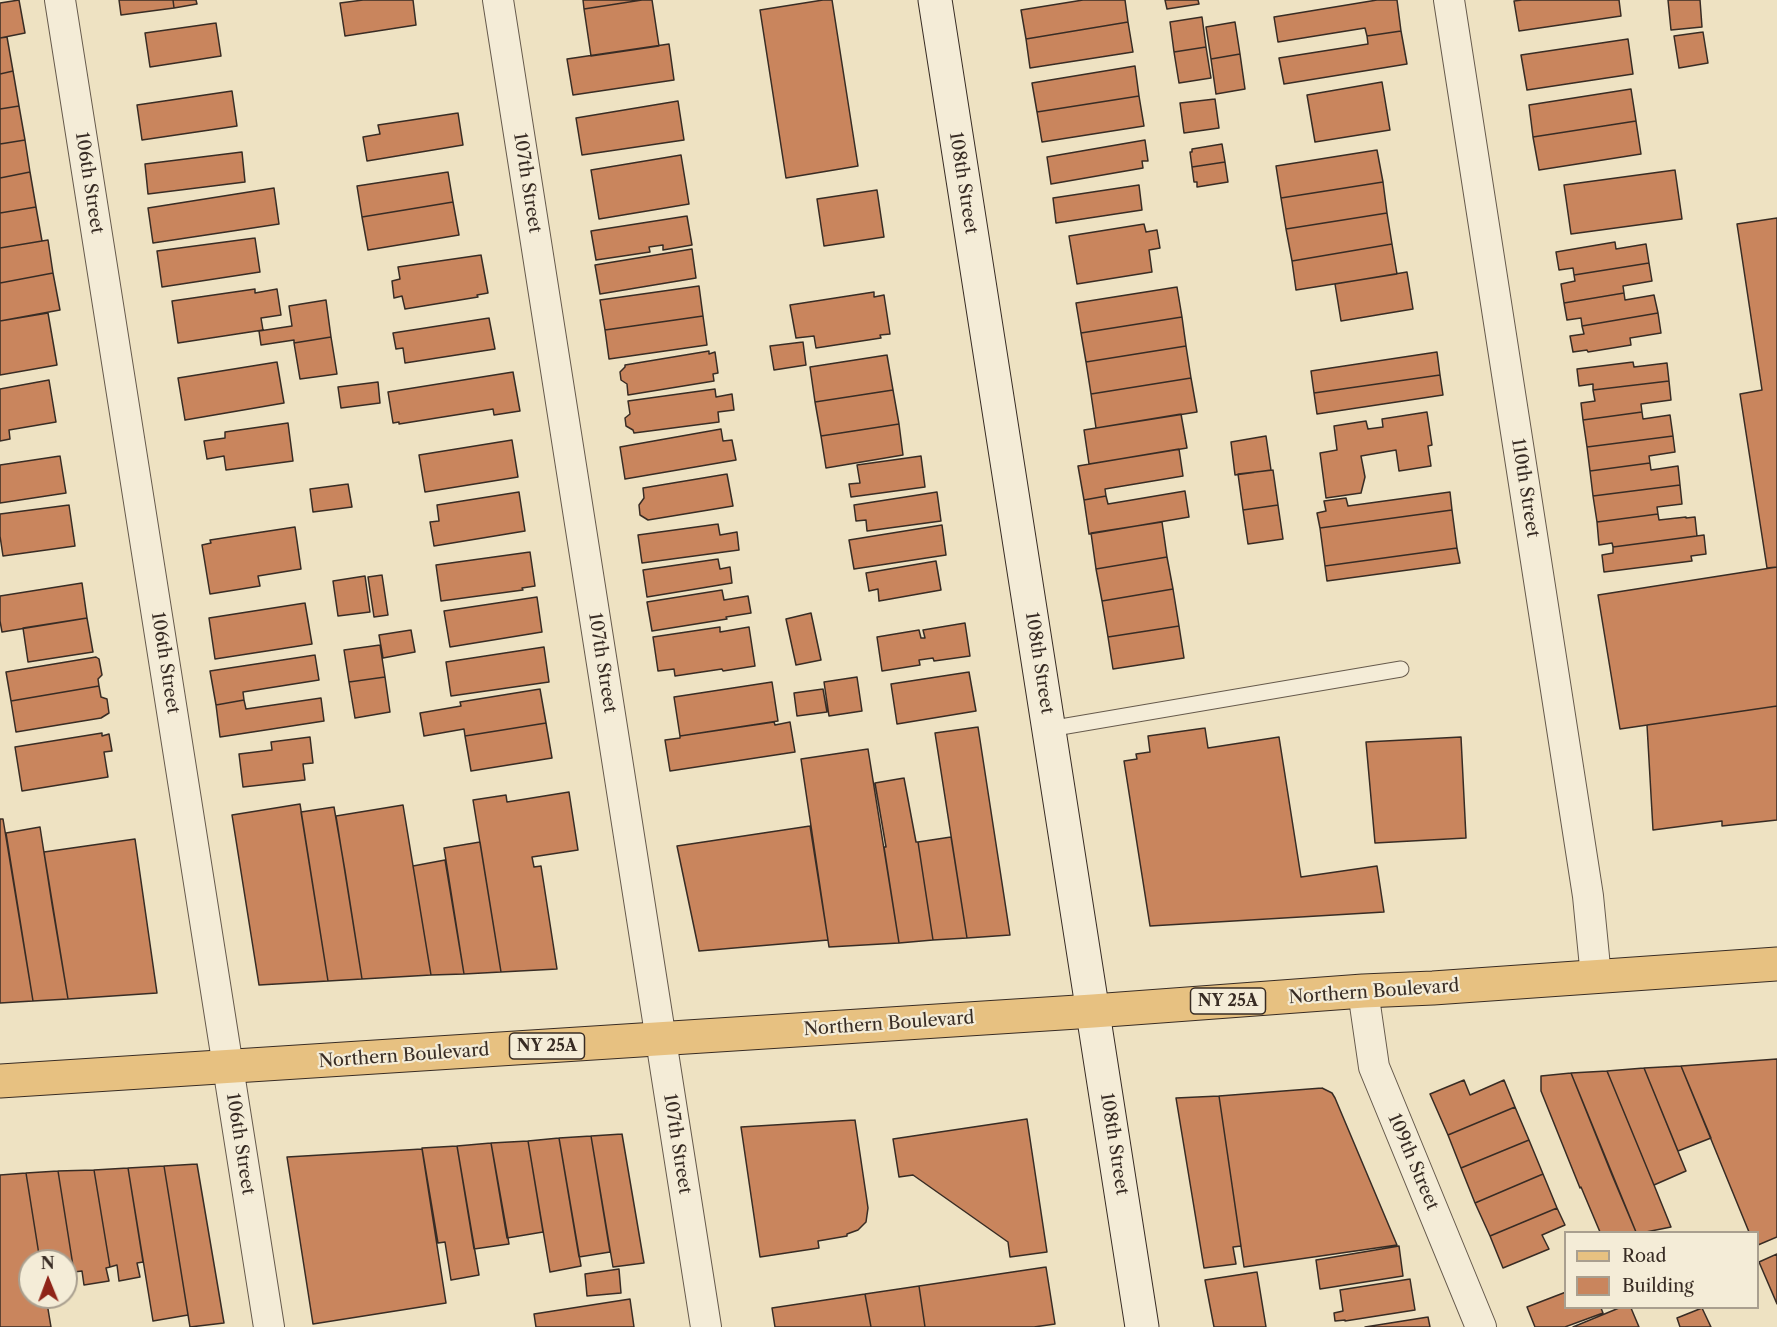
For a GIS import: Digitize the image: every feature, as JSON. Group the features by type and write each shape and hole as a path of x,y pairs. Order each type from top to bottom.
{"main road":[{"name":"108th Street","path":"934,0 1142,1327"},
{"name":"Northern Boulevard","path":"0,1081 1093,1011 1777,964"}],"street":[{"name":"106th Street","path":"60,0 269,1327"},
{"name":"107th Street","path":"498,0 706,1327"},
{"name":"110th Street","path":"1449,0 1588,896 1596,977"},
{"name":"109th Street","path":"1363,991 1374,1067 1481,1327"}],"lane":[{"path":"1049,729 1401,669"}],"building":[{"path":"19,0 25,33 0,38 0,3"},
{"path":"119,0 173,0 174,8 121,15"},
{"path":"173,0 196,0 197,4 174,8"},
{"path":"363,0 413,0 416,25 345,36 340,3"},
{"path":"583,0 642,0 584,9"},
{"path":"652,0 659,46 591,56 584,9"},
{"path":"832,0 858,166 786,178 760,10"},
{"path":"1083,0 1125,0 1128,22 1026,39 1021,10"},
{"path":"1165,0 1198,0 1199,4 1167,9"},
{"path":"1377,0 1397,0 1401,31 1367,36 1365,28 1278,42 1274,17"},
{"path":"1619,0 1621,16 1519,31 1514,1"},
{"path":"1668,0 1700,0 1702,27 1671,30"},
{"path":"1202,17 1206,47 1174,52 1170,22"},
{"path":"1128,22 1133,52 1030,68 1026,39"},
{"path":"1235,22 1240,54 1211,59 1206,27"},
{"path":"216,23 221,56 150,67 145,33"},
{"path":"1401,31 1407,64 1284,84 1279,58 1368,44 1367,36"},
{"path":"1703,32 1708,63 1679,68 1674,36"},
{"path":"7,37 13,71 0,74 0,38"},
{"path":"1628,39 1633,74 1527,90 1521,55"},
{"path":"669,44 674,80 573,95 567,59"},
{"path":"1206,47 1211,78 1179,83 1174,52"},
{"path":"1240,54 1245,89 1216,94 1211,59"},
{"path":"1135,66 1139,96 1037,112 1032,83"},
{"path":"13,71 19,106 0,109 0,74"},
{"path":"1382,82 1390,130 1315,142 1307,95"},
{"path":"1631,89 1636,121 1533,137 1529,105"},
{"path":"232,91 237,126 142,140 137,105"},
{"path":"1139,96 1144,126 1042,142 1037,112"},
{"path":"1215,99 1219,128 1184,133 1180,103"},
{"path":"678,101 684,140 582,155 576,118"},
{"path":"19,106 25,140 0,144 0,109"},
{"path":"458,113 463,145 367,161 363,137 380,134 378,125"},
{"path":"1636,121 1641,154 1539,170 1533,137"},
{"path":"25,140 30,172 0,178 0,144"},
{"path":"1145,140 1148,161 1142,161 1143,168 1051,184 1047,157"},
{"path":"1222,144 1225,162 1192,167 1190,152 1192,149"},
{"path":"1377,150 1383,182 1281,198 1276,166"},
{"path":"242,152 245,182 148,194 145,164"},
{"path":"681,155 689,204 599,219 591,170"},
{"path":"1225,162 1228,182 1197,187 1192,167"},
{"path":"1675,170 1682,219 1571,234 1564,185"},
{"path":"30,172 36,207 0,213 0,178"},
{"path":"448,172 453,202 362,217 357,186"},
{"path":"1383,182 1387,213 1286,229 1281,198"},
{"path":"1139,185 1142,210 1056,223 1053,198"},
{"path":"274,188 279,224 153,243 148,208"},
{"path":"877,190 884,237 824,246 817,199"},
{"path":"453,202 459,235 368,250 362,217"},
{"path":"36,207 42,241 0,248 0,213"},
{"path":"1387,213 1392,244 1292,261 1286,229"},
{"path":"687,216 692,245 663,250 663,245 649,247 650,252 596,260 591,231"},
{"path":"1777,218 1777,567 1767,568 1740,394 1762,390 1737,224"},
{"path":"1144,224 1146,232 1157,230 1160,248 1149,250 1152,272 1077,284 1069,236"},
{"path":"255,238 260,272 162,287 157,251"},
{"path":"48,240 53,273 0,283 0,248"},
{"path":"1615,242 1616,249 1646,244 1649,263 1574,275 1573,268 1559,270 1556,252"},
{"path":"1392,244 1397,274 1296,290 1292,261"},
{"path":"692,249 696,278 600,294 595,265"},
{"path":"481,255 488,293 477,295 478,297 405,309 402,296 394,298 392,281 400,279 398,267"},
{"path":"1649,263 1652,281 1623,286 1624,293 1564,303 1561,284 1575,281 1574,275"},
{"path":"1407,272 1413,309 1341,321 1335,284"},
{"path":"53,273 60,310 0,321 0,283"},
{"path":"699,286 703,316 605,330 600,300"},
{"path":"1177,287 1182,317 1081,333 1076,303"},
{"path":"255,289 255,293 277,289 281,315 261,318 263,330 178,343 172,301"},
{"path":"874,292 874,297 884,295 890,334 880,335 881,338 816,348 814,336 796,338 790,305"},
{"path":"1624,293 1625,300 1654,295 1658,313 1582,326 1581,318 1567,320 1564,303"},
{"path":"326,300 331,337 261,345 259,331 292,326 289,306"},
{"path":"48,313 57,365 0,375 0,321"},
{"path":"1658,313 1661,333 1630,338 1631,345 1573,352 1570,336 1584,334 1582,326"},
{"path":"703,316 707,345 609,359 605,330"},
{"path":"1182,317 1186,346 1086,362 1081,333"},
{"path":"489,318 495,349 405,363 403,348 396,349 393,333"},
{"path":"331,337 337,374 300,379 294,343"},
{"path":"803,342 806,365 774,370 770,346"},
{"path":"1186,346 1191,378 1091,394 1086,362"},
{"path":"709,351 709,354 715,352 718,373 713,374 714,381 628,395 627,384 621,380 620,372 625,365"},
{"path":"1437,352 1440,375 1314,393 1311,371"},
{"path":"887,355 893,390 815,402 810,367"},
{"path":"277,362 284,403 185,420 178,378"},
{"path":"1633,362 1634,367 1667,363 1669,381 1593,390 1593,384 1579,386 1577,369"},
{"path":"513,372 520,411 494,415 493,409 399,424 399,422 393,423 388,392"},
{"path":"1440,375 1443,395 1317,414 1314,393"},
{"path":"1191,378 1197,412 1096,428 1091,394"},
{"path":"49,380 56,422 9,430 10,439 0,441 0,389"},
{"path":"1669,381 1671,400 1641,404 1642,412 1583,420 1581,403 1595,401 1593,390"},
{"path":"378,382 380,403 341,408 338,387"},
{"path":"715,389 716,397 732,394 734,410 718,412 719,422 634,433 626,426 625,418 630,414 628,401"},
{"path":"893,390 899,424 821,436 815,402"},
{"path":"1427,412 1432,445 1428,446 1431,466 1399,471 1396,450 1361,456 1365,477 1361,493 1326,498 1320,453 1337,450 1334,426 1366,421 1368,429 1383,427 1382,419"},
{"path":"1642,412 1643,419 1670,415 1673,436 1587,447 1583,420"},
{"path":"1181,414 1187,448 1089,464 1084,430"},
{"path":"288,423 293,461 226,470 224,456 207,459 204,441 225,438 225,432"},
{"path":"899,424 903,455 826,468 821,436"},
{"path":"721,429 723,441 732,440 736,460 625,479 620,447"},
{"path":"1266,436 1271,470 1235,475 1231,442"},
{"path":"1673,436 1675,452 1649,456 1650,463 1590,471 1587,447"},
{"path":"512,440 518,477 425,492 419,455"},
{"path":"1179,449 1183,476 1105,489 1106,496 1084,500 1078,466"},
{"path":"60,456 66,493 0,503 0,465"},
{"path":"921,456 925,487 851,497 849,484 860,483 857,465"},
{"path":"1650,463 1651,470 1678,466 1680,485 1593,496 1590,471"},
{"path":"1273,470 1278,505 1243,510 1238,474"},
{"path":"727,474 733,506 648,520 640,515 639,505 644,498 643,488"},
{"path":"348,484 352,507 313,512 310,489"},
{"path":"1680,485 1682,504 1657,507 1658,514 1597,522 1593,496"},
{"path":"1185,491 1189,517 1089,534 1084,500 1106,496 1108,504"},
{"path":"519,492 525,531 434,546 430,522 439,521 437,505"},
{"path":"937,492 941,521 867,531 866,520 856,521 854,505"},
{"path":"1450,492 1452,510 1320,528 1317,513 1326,511 1324,501 1346,498 1348,506"},
{"path":"69,505 75,546 3,556 0,514"},
{"path":"1278,505 1283,539 1248,544 1243,510"},
{"path":"1452,510 1457,548 1325,566 1320,528"},
{"path":"1658,514 1659,520 1695,517 1697,536 1613,547 1612,543 1599,545 1597,522"},
{"path":"1162,522 1167,557 1096,569 1091,533"},
{"path":"718,524 720,535 737,532 739,550 642,563 638,535"},
{"path":"942,525 946,555 854,569 849,540"},
{"path":"295,527 301,569 258,576 260,586 210,594 202,545 211,543 210,540"},
{"path":"1704,535 1706,554 1691,556 1692,561 1604,572 1602,555 1613,553 1613,547"},
{"path":"1457,548 1460,563 1327,581 1325,566"},
{"path":"530,552 535,586 522,588 523,590 441,601 436,565"},
{"path":"1167,557 1173,589 1102,601 1096,569"},
{"path":"718,559 720,569 730,567 732,583 647,597 643,570"},
{"path":"936,561 941,590 879,601 878,589 869,591 866,573"},
{"path":"1777,567 1777,706 1620,729 1598,595"},
{"path":"382,575 388,615 374,617 368,577"},
{"path":"365,576 370,612 338,616 333,581"},
{"path":"82,583 87,618 2,632 0,596"},
{"path":"1173,589 1179,626 1108,637 1102,601"},
{"path":"722,590 724,600 748,596 751,613 652,631 647,602"},
{"path":"537,597 542,632 450,647 444,611"},
{"path":"305,603 312,644 215,659 209,618"},
{"path":"811,613 821,660 796,665 786,619"},
{"path":"87,618 93,652 28,662 23,628"},
{"path":"965,623 970,656 934,661 933,658 919,660 920,665 882,671 877,637 919,630 921,638 925,638 923,630"},
{"path":"1179,626 1184,658 1113,669 1108,637"},
{"path":"720,627 720,632 749,627 755,666 675,676 674,669 658,671 653,637"},
{"path":"411,630 415,652 383,658 379,635"},
{"path":"380,645 385,677 349,682 344,650"},
{"path":"544,647 549,682 451,696 446,662"},
{"path":"315,655 319,680 243,692 244,700 216,705 210,671"},
{"path":"96,657 99,659 102,675 98,679 99,686 11,701 6,672"},
{"path":"969,672 976,711 897,724 891,684"},
{"path":"385,677 390,712 355,718 349,682"},
{"path":"857,677 862,711 829,716 824,682"},
{"path":"772,682 778,721 680,736 674,697"},
{"path":"99,686 101,697 107,699 109,713 101,718 16,732 11,701"},
{"path":"540,689 546,723 465,736 464,729 424,736 420,713 461,706 460,702"},
{"path":"823,689 827,712 797,716 794,693"},
{"path":"321,698 324,721 220,737 216,705 244,700 246,709"},
{"path":"1777,706 1777,820 1722,826 1722,821 1653,830 1647,725"},
{"path":"774,722 775,725 790,722 795,752 670,771 665,740"},
{"path":"546,723 552,758 471,771 465,736"},
{"path":"978,727 1010,935 967,938 935,733"},
{"path":"1205,728 1208,748 1279,737 1301,877 1377,866 1384,912 1150,926 1124,761 1137,759 1136,754 1150,752 1148,736"},
{"path":"102,733 102,736 109,734 112,751 104,752 108,777 22,791 15,747"},
{"path":"310,737 313,763 303,764 305,780 243,787 239,754 272,750 271,742"},
{"path":"1461,737 1466,838 1375,843 1366,742"},
{"path":"868,749 899,943 829,947 801,759"},
{"path":"904,778 916,842 918,842 933,940 899,943 875,783"},
{"path":"569,792 578,850 532,857 534,867 541,866 557,969 501,972 473,800 506,795 507,802"},
{"path":"300,804 328,981 259,985 232,815"},
{"path":"403,805 431,975 362,979 336,816"},
{"path":"334,807 362,979 328,981 301,812"},
{"path":"0,819 3,819 33,1001 0,1003"},
{"path":"810,826 828,940 699,951 677,846"},
{"path":"40,827 68,999 33,1001 6,833"},
{"path":"951,837 967,938 933,940 918,842"},
{"path":"135,839 157,993 68,999 44,852"},
{"path":"480,842 501,972 464,974 444,848"},
{"path":"445,860 464,974 431,975 413,866"},
{"path":"1777,1059 1777,1237 1759,1245 1759,1231 1749,1231 1681,1066"},
{"path":"1681,1066 1711,1138 1678,1151 1644,1068"},
{"path":"1644,1068 1686,1171 1654,1185 1607,1071"},
{"path":"1607,1071 1671,1227 1636,1231 1571,1073"},
{"path":"1571,1073 1636,1231 1600,1231 1541,1091 1541,1076"},
{"path":"1464,1080 1470,1095 1504,1080 1515,1107 1448,1135 1430,1094"},
{"path":"1322,1088 1332,1093 1335,1098 1397,1245 1244,1267 1219,1096"},
{"path":"1219,1096 1241,1246 1233,1247 1236,1264 1204,1268 1176,1098"},
{"path":"1515,1107 1529,1140 1461,1168 1448,1135"},
{"path":"1027,1119 1047,1252 1010,1257 1008,1242 913,1175 899,1177 893,1139"},
{"path":"855,1120 868,1208 866,1222 847,1236 818,1241 819,1248 760,1257 741,1127"},
{"path":"622,1134 644,1263 613,1267 591,1136"},
{"path":"591,1136 610,1252 579,1257 559,1138"},
{"path":"559,1138 581,1266 550,1272 528,1141"},
{"path":"1529,1140 1543,1174 1475,1203 1461,1168"},
{"path":"528,1141 543,1232 507,1238 491,1143"},
{"path":"491,1143 509,1244 474,1249 457,1146"},
{"path":"457,1146 479,1275 451,1280 445,1242 438,1243 422,1148"},
{"path":"422,1149 446,1303 313,1324 287,1157"},
{"path":"197,1164 224,1323 190,1327 164,1166"},
{"path":"164,1166 188,1315 153,1321 128,1168"},
{"path":"128,1168 143,1262 137,1263 140,1277 119,1281 117,1265 110,1267 94,1170"},
{"path":"94,1170 110,1267 106,1268 109,1281 84,1285 82,1271 78,1272 78,1249 70,1249 58,1171"},
{"path":"58,1171 70,1249 38,1249 26,1173"},
{"path":"26,1173 38,1249 18,1249 18,1309 48,1309 51,1327 0,1327 0,1175"},
{"path":"1543,1174 1557,1208 1490,1236 1475,1203"},
{"path":"1557,1208 1565,1225 1542,1235 1549,1249 1503,1268 1490,1236"},
{"path":"1399,1246 1403,1276 1320,1289 1316,1260"},
{"path":"1777,1254 1777,1304 1759,1262"},
{"path":"1046,1267 1055,1324 1034,1327 925,1327 919,1286"},
{"path":"619,1269 621,1293 587,1296 585,1274"},
{"path":"1257,1272 1266,1327 1214,1327 1205,1280"},
{"path":"1410,1279 1415,1310 1335,1321 1334,1313 1343,1311 1340,1290"},
{"path":"919,1286 925,1327 871,1327 865,1294"},
{"path":"1564,1293 1564,1309 1601,1309 1603,1313 1565,1327 1535,1327 1527,1307"},
{"path":"865,1294 871,1327 775,1327 772,1308"},
{"path":"630,1299 634,1327 536,1327 534,1314"},
{"path":"1617,1309 1631,1309 1639,1327 1573,1327"},
{"path":"1702,1309 1711,1327 1680,1327 1677,1318"},
{"path":"1428,1317 1430,1327 1365,1327"}]}
